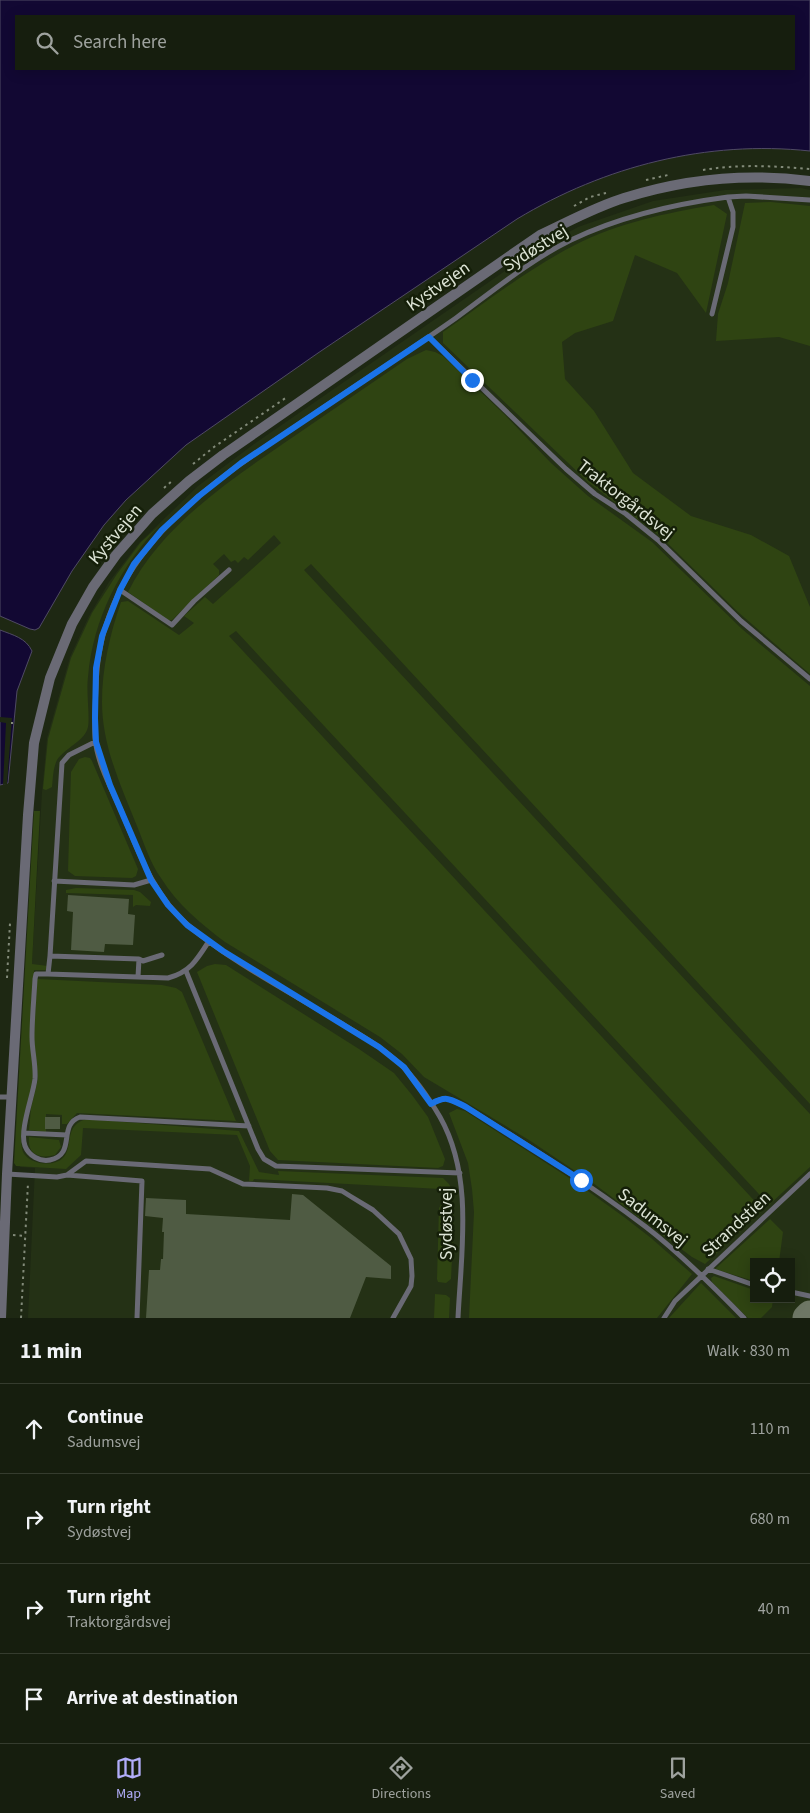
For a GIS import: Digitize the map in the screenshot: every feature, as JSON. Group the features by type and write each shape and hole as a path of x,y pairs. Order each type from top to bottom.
{"street":[{"name":"Kystvejen","path":"1,1318 7,1174 34,743 50,678 72,624 93,587 116,554 152,514 188,481 540,235 590,210 662,187 714,179 777,177 810,181"}],"lane":[{"name":"Sydøstvej","path":"458,1318 463,1201 460,1173 452,1145 440,1118 404,1067 379,1047 223,951 187,925 168,905 151,880 110,785 96,742 96,668 102,636 120,590 134,564 162,530 199,496 241,463 429,337 540,257 570,240 617,221 696,201 746,196 810,200"},
{"path":"712,314 733,228 733,212 728,197"},
{"name":"Traktorgårdsvej","path":"429,337 566,469 595,494 626,514 658,540 741,621 810,679"},
{"path":"120,590 172,625 194,601 229,570"},
{"path":"48,974 62,763 69,755 96,742"},
{"path":"54,881 134,885 151,880"},
{"path":"209,941 196,961 186,971 168,978 36,974 32,1038 35,1080 24,1139 28,1152 38,1159 47,1160 56,1158 65,1149 70,1124 80,1117 249,1126"},
{"path":"50,956 143,960 162,954"},
{"path":"138,977 139,959"},
{"path":"186,971 258,1149 264,1159 276,1166 460,1173"},
{"path":"0,1096 12,1097"},
{"name":"Sadumsvej","path":"431,1104 442,1098 447,1098 466,1107 581,1180 647,1228 702,1275 744,1318"},
{"path":"24,1133 67,1135"},
{"path":"67,1175 86,1161 210,1169 243,1184 328,1188 342,1191 373,1210 387,1222 398,1234 411,1258 411,1286 393,1318"},
{"path":"7,1174 57,1177 67,1175 142,1181 137,1318"},
{"name":"Strandstien","path":"664,1318 675,1301 810,1174"},
{"path":"708,1269 750,1283"},
{"path":"795,1293 810,1296"}],"path":[{"path":"695,171 724,166 810,168"},
{"path":"647,180 676,174"},
{"path":"573,207 590,197 609,192"},
{"path":"187,469 214,447 288,396"},
{"path":"160,492 174,480"},
{"path":"7,978 11,918"},
{"path":"21,1318 28,1175"}],"shaded area":[{"path":"0,0 810,0 810,151 733,150 695,154 658,161 621,171 585,184 517,219 318,353 186,445 126,500 104,525 72,571 39,628 35,630 0,616"},
{"path":"801,188 810,190 810,1318 28,1318 35,1168 20,1167 42,792 47,738 70,657 89,616 109,582 139,543 198,486 254,444 528,255 578,227 653,201 725,190"},
{"path":"771,202 810,206 810,346 779,337 716,341 718,314 728,283 745,203"},
{"path":"714,205 727,214 706,313 677,273 635,255 613,321 575,333 562,342 565,379 594,411 633,473 691,516 751,535 789,556 810,607 810,674 738,612 660,536 589,483 443,343 443,332 524,275 575,245 625,225"},
{"path":"426,350 443,356 505,415 551,463 588,496 652,542 742,629 810,686 810,1104 311,564 304,570 810,1114 810,1167 769,1205 236,631 229,636 763,1210 705,1264 692,1257 593,1183 529,1140 424,1077 402,1054 380,1037 225,942 207,928 182,905 157,872 125,796 109,750 103,718 102,689 107,651 121,602 128,601 179,635 194,623 184,616 205,597 213,604 281,543 274,535 248,560 244,557 238,563 235,560 231,562 224,554 213,564 219,570 219,575 172,620 168,620 128,592 142,568 159,545 179,524 223,486 407,359"},
{"path":"161,524 133,557 111,594 102,614 91,655 88,683 88,727 83,736 57,760 52,787 46,790 43,789 48,739 71,658 92,613 117,574 141,542"},
{"path":"0,630 23,640 32,651 17,691 8,783 0,785"},
{"path":"90,758 92,761 138,869 136,876 132,878 75,876 68,871 71,772 79,759"},
{"path":"34,811 40,811 32,964 48,966 47,970 34,970 31,1016 34,1074 22,1136 23,1152 28,1158 45,1164 61,1160 66,1155 73,1128 78,1123 87,1119 239,1131 259,1172 279,1175 278,1171 443,1178 452,1190 446,1194 442,1193 441,1189 254,1179 249,1181 250,1166 237,1135 83,1128 81,1155 66,1169 16,1166 14,1163"},
{"path":"76,888 134,890 140,892 151,902 150,906 136,905 133,907 133,895 66,893 66,890"},
{"path":"215,964 226,965 394,1073 428,1117 445,1159 443,1166 438,1168 278,1160 270,1151 197,972"},
{"path":"37,979 162,985 176,988 182,992 236,1121 77,1113 67,1124 62,1124 62,1115 46,1114 46,1132 29,1130 31,1108 38,1079 34,1037"},
{"path":"457,1109 465,1111 574,1181 651,1238 692,1274 657,1318 469,1318 474,1212 468,1163 449,1113"},
{"path":"29,1137 59,1140 61,1147 55,1155 40,1156 32,1152"},
{"path":"441,1205 449,1206 454,1214 451,1279 446,1283 438,1282 437,1279 439,1208"},
{"path":"770,1219 783,1232 780,1258 750,1258 750,1280 715,1269"},
{"path":"714,1276 750,1289 750,1303 772,1303 772,1307 761,1318 748,1318 712,1282 711,1278"},
{"path":"701,1283 736,1318 669,1318"},
{"path":"435,1294 446,1295 450,1298 449,1318 434,1318"}],"pier":[{"path":"0,717 12,718 7,784 3,785 6,723 0,722"}],"building":[{"path":"68,895 129,899 128,914 135,915 133,945 105,944 104,952 71,950 73,912 67,911"},
{"path":"45,1117 60,1117 60,1129 45,1129"},
{"path":"292,1194 303,1195 391,1266 391,1279 366,1277 350,1318 146,1318 149,1270 160,1270 161,1259 163,1259 164,1232 162,1232 163,1218 145,1216 146,1198 186,1200 186,1214 290,1220"}],"taxiway":[{"path":"807,1318 810,1315"}],"route":[{"path":"472,380 429,337 241,463 199,496 162,530 134,564 120,590 102,636 96,668 96,742 110,785 151,880 168,905 187,925 223,951 379,1047 404,1067 431,1104 442,1098 447,1098 466,1107 581,1180"}]}
